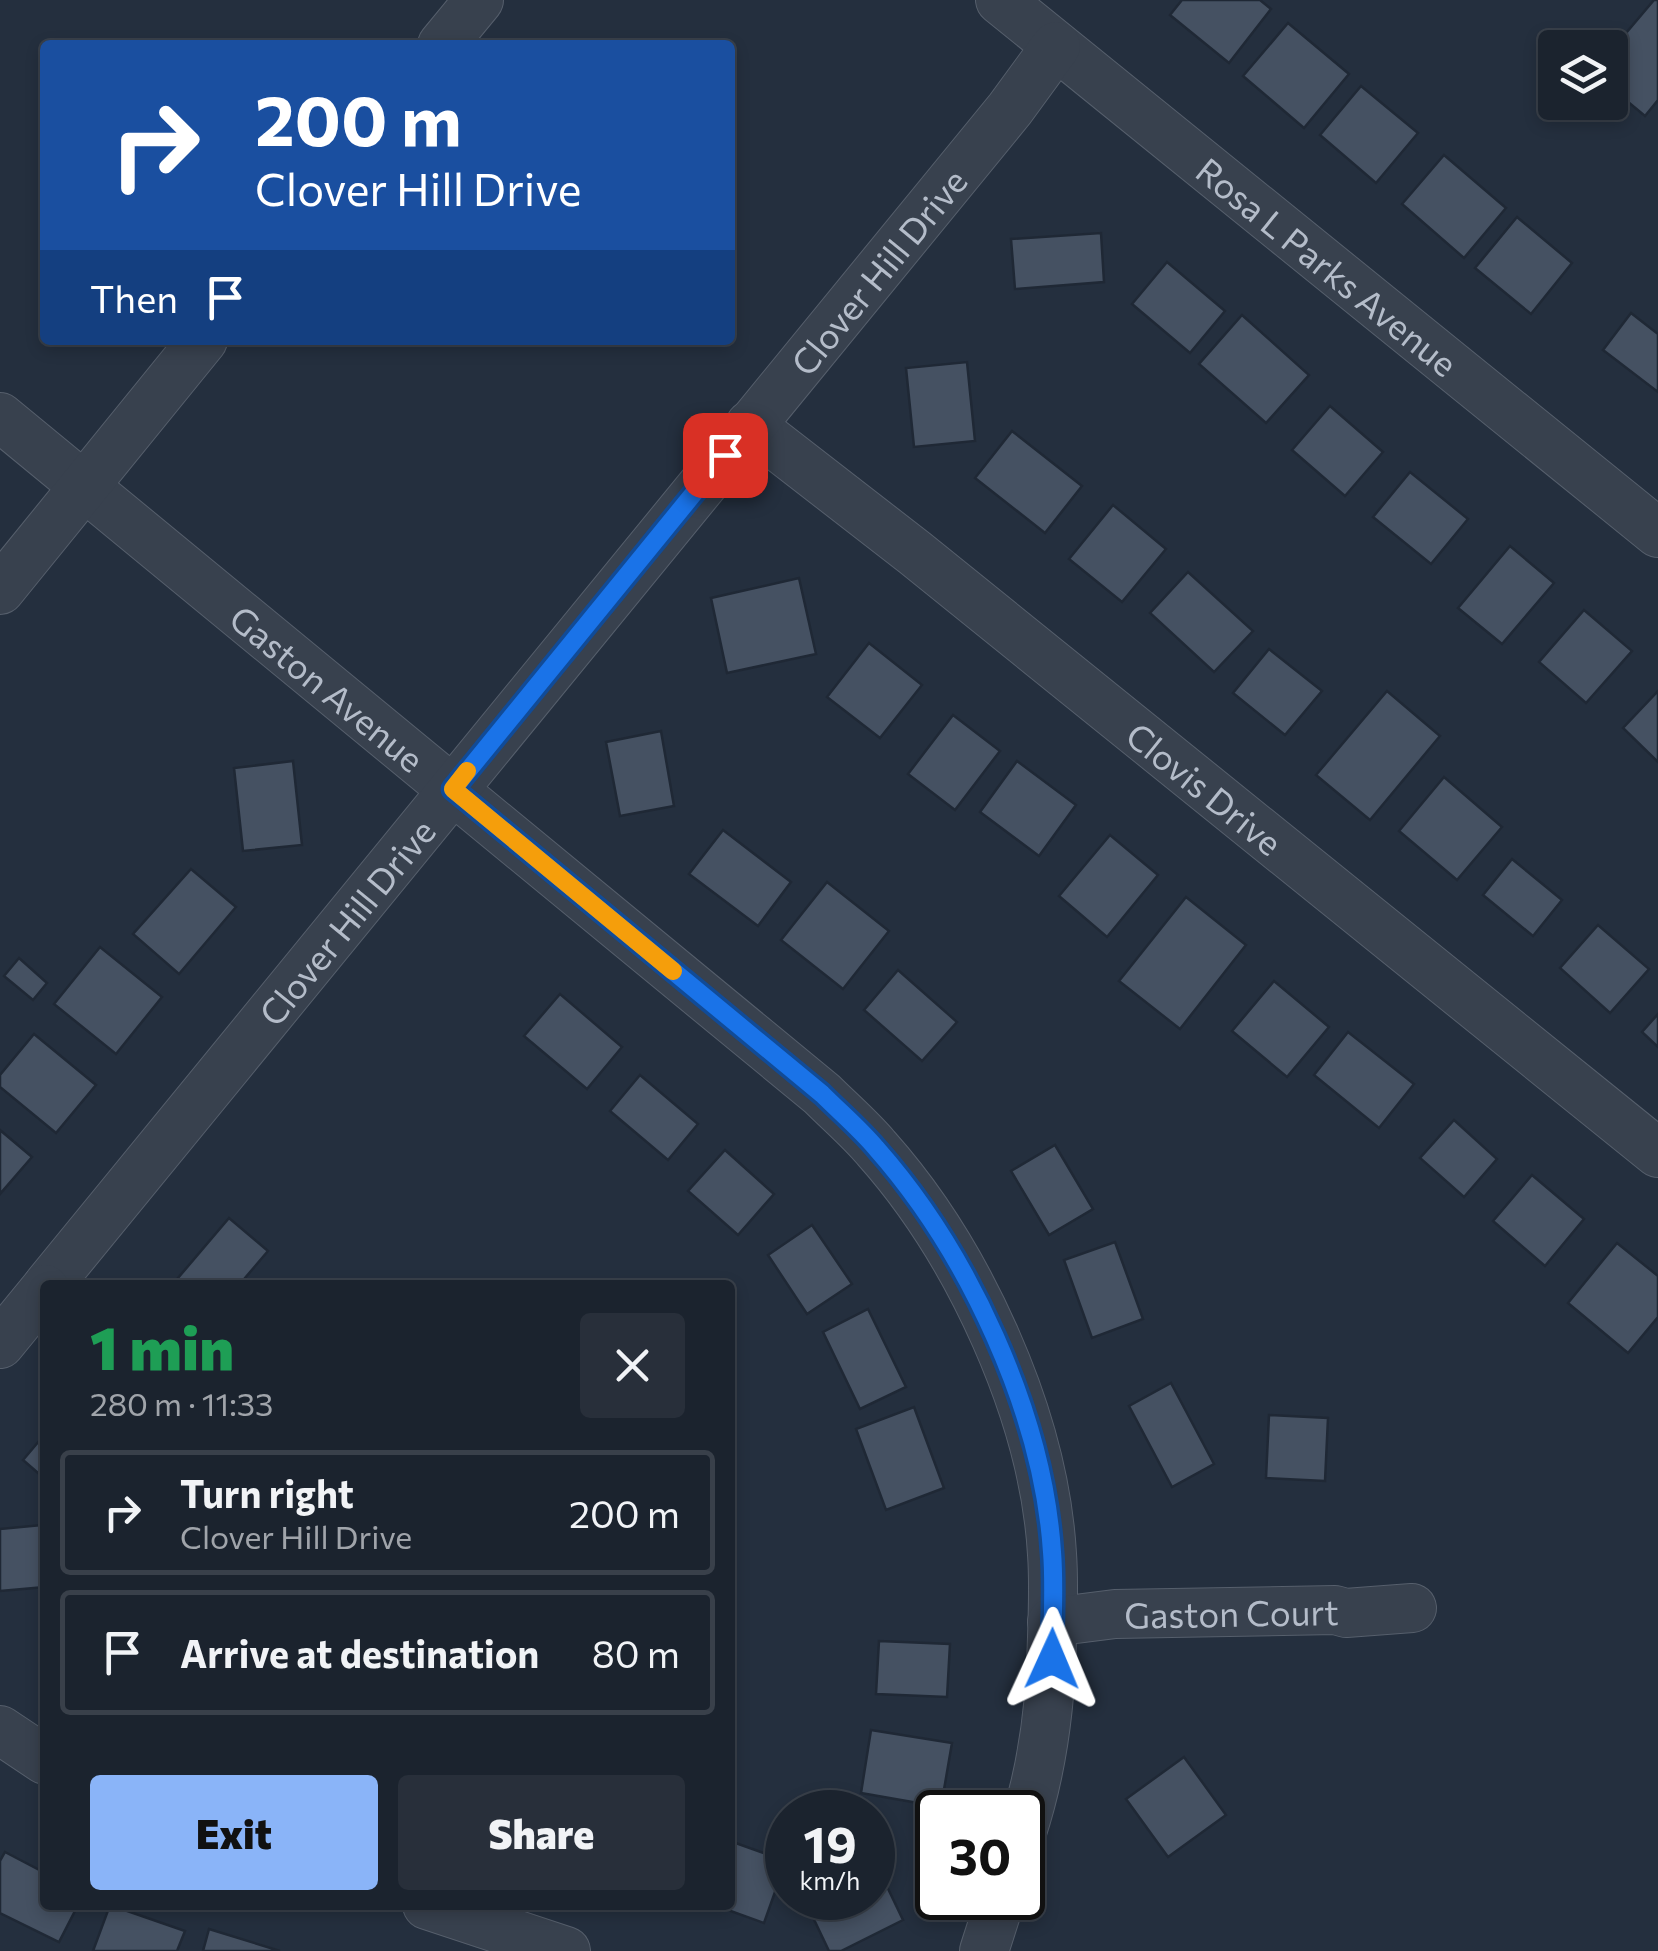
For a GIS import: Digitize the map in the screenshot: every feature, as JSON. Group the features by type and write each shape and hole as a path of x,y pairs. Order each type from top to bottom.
{"street":[{"path":"446,40 479,0"},
{"name":"Rosa L Parks Avenue","path":"1000,0 1658,533"},
{"name":"Clover Hill Drive","path":"53,1280 998,124 1056,46"},
{"path":"0,590 199,345"},
{"name":"Gaston Avenue","path":"0,417 822,1094 876,1147 917,1199 982,1308 1022,1406 1038,1462 1052,1554 1052,1622 1051,1695 1036,1790"},
{"name":"Clovis Drive","path":"750,425 915,553 1658,1153"},
{"name":"Clover Hill Drive","path":"0,1344 40,1295"},
{"name":"Gaston Court","path":"1052,1622 1114,1614 1335,1610 1346,1613 1412,1608"},
{"path":"0,1730 40,1757"},
{"path":"444,1910 566,1951"},
{"path":"984,1951 994,1920"}],"building":[{"path":"1182,0 1260,0 1271,9 1229,63 1170,15"},
{"path":"1658,0 1658,100 1645,116 1628,102 1628,31"},
{"path":"1288,23 1349,74 1304,128 1243,76"},
{"path":"1361,86 1418,133 1376,183 1320,135"},
{"path":"1444,155 1506,208 1464,258 1402,204"},
{"path":"1517,217 1572,263 1531,314 1475,268"},
{"path":"1101,233 1104,282 1015,289 1011,239"},
{"path":"1167,262 1225,311 1190,353 1132,304"},
{"path":"1631,313 1658,334 1658,392 1603,350"},
{"path":"1242,315 1309,375 1266,423 1199,364"},
{"path":"967,362 975,441 914,447 906,368"},
{"path":"1330,406 1383,452 1345,496 1292,450"},
{"path":"1012,431 1082,486 1045,533 975,478"},
{"path":"1410,472 1468,519 1431,564 1373,517"},
{"path":"1113,505 1166,549 1122,602 1069,559"},
{"path":"1510,546 1554,583 1502,644 1458,608"},
{"path":"1188,572 1253,631 1214,672 1150,613"},
{"path":"799,578 816,654 727,673 711,598"},
{"path":"1584,610 1632,651 1586,703 1539,662"},
{"path":"869,643 922,685 880,738 827,697"},
{"path":"1269,649 1322,691 1285,735 1233,693"},
{"path":"1387,691 1440,736 1370,820 1316,775"},
{"path":"1658,691 1658,762 1623,728"},
{"path":"953,715 1000,751 955,810 908,774"},
{"path":"661,731 674,806 620,816 606,742"},
{"path":"293,761 302,845 243,851 234,768"},
{"path":"1017,761 1076,805 1039,856 980,812"},
{"path":"1444,777 1502,827 1457,880 1399,831"},
{"path":"723,830 791,882 758,926 689,874"},
{"path":"1110,835 1158,875 1107,937 1059,896"},
{"path":"1512,859 1562,900 1533,936 1483,895"},
{"path":"191,869 236,907 179,974 133,934"},
{"path":"827,882 889,931 843,989 781,940"},
{"path":"1186,897 1246,945 1180,1029 1119,981"},
{"path":"1598,925 1649,969 1610,1013 1560,968"},
{"path":"100,947 162,997 116,1054 54,1004"},
{"path":"19,958 47,983 33,1000 4,976"},
{"path":"898,970 957,1022 922,1061 864,1010"},
{"path":"1274,981 1329,1027 1287,1077 1232,1031"},
{"path":"560,994 622,1047 587,1089 524,1036"},
{"path":"1658,1014 1658,1047 1642,1032"},
{"path":"1348,1032 1414,1084 1379,1128 1314,1075"},
{"path":"34,1034 96,1085 56,1133 0,1087 0,1075"},
{"path":"640,1075 698,1124 668,1160 610,1111"},
{"path":"1454,1120 1497,1159 1464,1197 1420,1158"},
{"path":"0,1130 32,1157 0,1194"},
{"path":"1055,1145 1093,1209 1049,1235 1011,1171"},
{"path":"725,1150 774,1194 738,1235 688,1191"},
{"path":"1532,1175 1584,1219 1545,1266 1493,1221"},
{"path":"229,1218 268,1251 243,1280 176,1280"},
{"path":"812,1225 852,1284 807,1314 768,1255"},
{"path":"1115,1242 1143,1319 1092,1338 1064,1260"},
{"path":"1617,1243 1658,1276 1658,1317 1628,1353 1568,1303"},
{"path":"868,1309 906,1387 860,1409 823,1332"},
{"path":"1171,1383 1214,1464 1172,1487 1129,1406"},
{"path":"914,1407 944,1488 886,1510 856,1429"},
{"path":"1269,1415 1328,1418 1325,1481 1266,1478"},
{"path":"40,1440 40,1475 23,1460"},
{"path":"40,1525 40,1587 0,1591 0,1529"},
{"path":"879,1641 950,1644 947,1697 876,1694"},
{"path":"871,1730 952,1743 944,1790 915,1790 915,1802 895,1799 895,1790 861,1790"},
{"path":"1184,1757 1226,1815 1168,1857 1126,1799"},
{"path":"735,1843 765,1854 764,1923 728,1910 735,1910"},
{"path":"5,1852 40,1870 40,1910 75,1910 59,1942 0,1913 0,1861"},
{"path":"895,1903 903,1920 841,1951 829,1951 814,1920 895,1920"},
{"path":"108,1910 124,1910 185,1931 177,1951 93,1951"},
{"path":"209,1929 280,1951 203,1951"}],"slow traffic":[{"path":"467,771 453,789 673,971"}],"route":[{"path":"725,455 453,789 822,1094 876,1147 917,1199 982,1308 1022,1406 1038,1462 1052,1554 1052,1659"}]}
